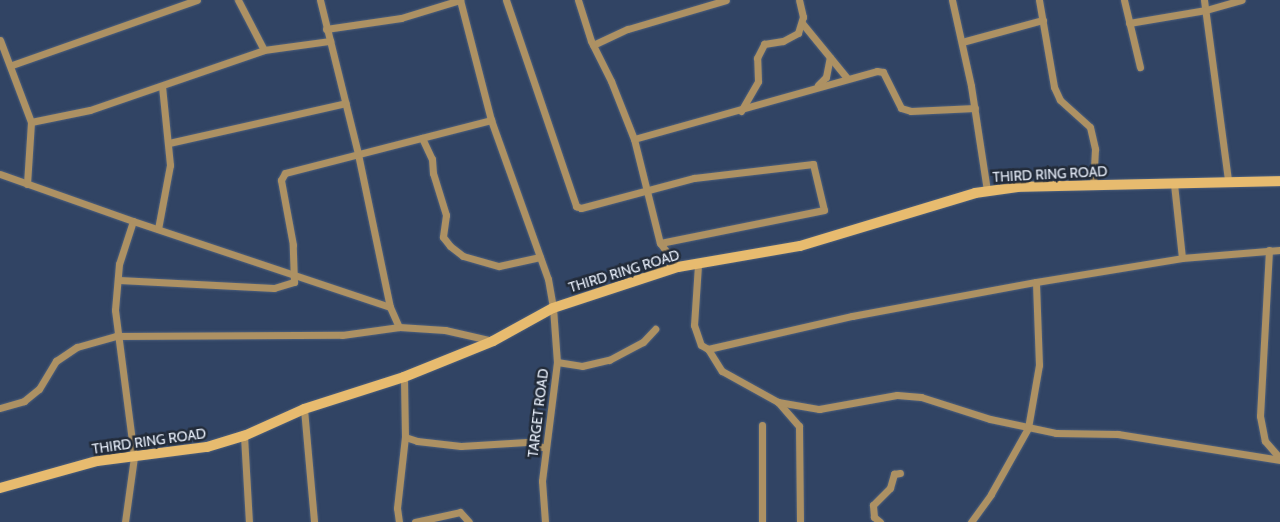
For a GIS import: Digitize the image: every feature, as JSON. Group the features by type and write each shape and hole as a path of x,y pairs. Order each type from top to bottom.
{"street":[{"path":"12,65 197,0"},
{"path":"238,0 264,50"},
{"path":"320,0 358,154 390,307 399,327"},
{"path":"326,29 401,18 460,0"},
{"name":"TARGET ROAD","path":"460,0 492,120 540,258 553,308 557,362 542,481 545,522"},
{"path":"506,0 572,201 581,208 717,174 758,173 813,164 824,210 660,243"},
{"path":"578,0 593,45 634,139 660,243 678,267"},
{"path":"593,45 628,29 726,0"},
{"path":"741,111 758,81 757,58 764,44 791,38 798,33 802,23 799,0"},
{"path":"952,0 962,42 988,191"},
{"path":"1039,0 1054,87 1060,100 1090,127 1094,149 1093,184"},
{"path":"1124,0 1140,67"},
{"path":"1204,0 1228,181"},
{"path":"1129,24 1206,10 1242,0"},
{"path":"962,42 1043,20"},
{"path":"802,23 848,78"},
{"path":"0,40 5,58 12,65 31,122 27,184"},
{"path":"31,122 90,110 264,50 330,41"},
{"path":"818,86 826,77 830,56"},
{"path":"634,139 741,111 818,86 848,78 883,72 901,108 911,111 974,108"},
{"path":"158,229 170,165 162,86"},
{"path":"169,142 346,103"},
{"path":"119,280 274,288 294,282 295,274 282,176 358,154 492,120"},
{"path":"422,138 432,159 433,173 446,215 443,237 450,246 463,256 499,266 540,258"},
{"path":"0,174 390,307"},
{"name":"THIRD RING ROAD","path":"0,488 97,461 207,447 244,436 304,409 404,377 493,341 553,308 678,267 800,246 988,191 1093,184 1280,181"},
{"path":"1174,184 1182,258"},
{"path":"125,522 134,457 116,336 115,310 119,264 134,221"},
{"path":"1269,250 1260,416 1265,441 1280,459"},
{"path":"708,349 852,316 1036,282 1182,258 1280,250"},
{"path":"698,265 694,325 701,345 708,349 722,371 778,402 819,409 897,396 921,397 1028,428 1084,435 1118,434 1280,459"},
{"path":"971,522 996,485 1028,428 1039,365 1036,282"},
{"path":"0,408 24,400 39,389 56,361 77,347 116,336 342,335 399,327 445,330 493,341"},
{"path":"557,362 582,366 610,360 643,342 655,329"},
{"path":"399,522 397,508 405,437 404,377"},
{"path":"778,402 799,426 802,477 800,522"},
{"path":"304,409 314,522"},
{"path":"762,424 762,522"},
{"path":"244,436 249,522"},
{"path":"405,437 425,443 470,446 527,442 545,448"},
{"path":"880,522 874,517 873,505 890,488 894,474 900,474"},
{"path":"415,522 460,512 469,522"}]}
